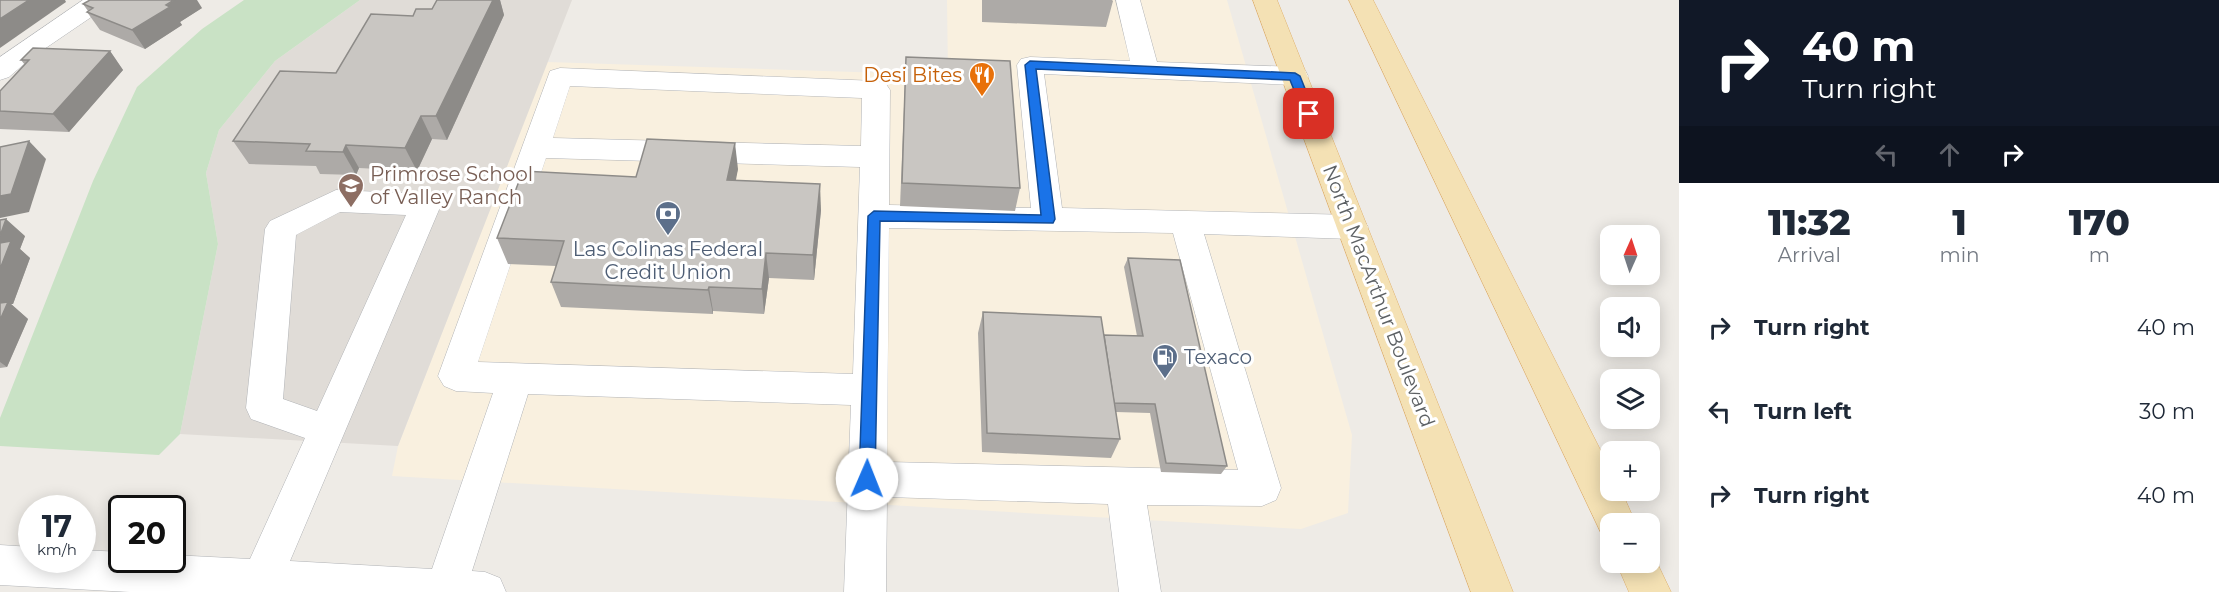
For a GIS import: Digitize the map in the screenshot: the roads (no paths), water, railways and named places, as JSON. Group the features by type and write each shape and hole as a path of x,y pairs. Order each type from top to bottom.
{"main road":[{"name":"North MacArthur Boulevard","path":"1265,0 1492,592"},
{"path":"1361,0 1612,513"},
{"path":"1641,573 1650,592"}],"street":[{"path":"0,71 22,52 100,0"},
{"path":"1128,0 1146,70"},
{"path":"1048,219 1030,65 1295,76"},
{"path":"864,592 874,216 876,90 560,77 456,376 869,390"},
{"path":"535,148 875,157"},
{"path":"261,579 426,204 336,201 281,229 264,408 326,430"},
{"path":"874,216 1352,227"},
{"path":"867,479 1125,487 1262,488 1185,222"},
{"path":"445,590 515,379"},
{"path":"1125,487 1140,592"},
{"path":"0,565 203,584 261,579 485,592"}],"place":[{"name":"Desi Bites","path":"982,98"},
{"name":"Primrose School of Valley Ranch","path":"351,209"},
{"name":"Las Colinas Federal Credit Union","path":"668,237"},
{"name":"Texaco","path":"1165,380"}]}
